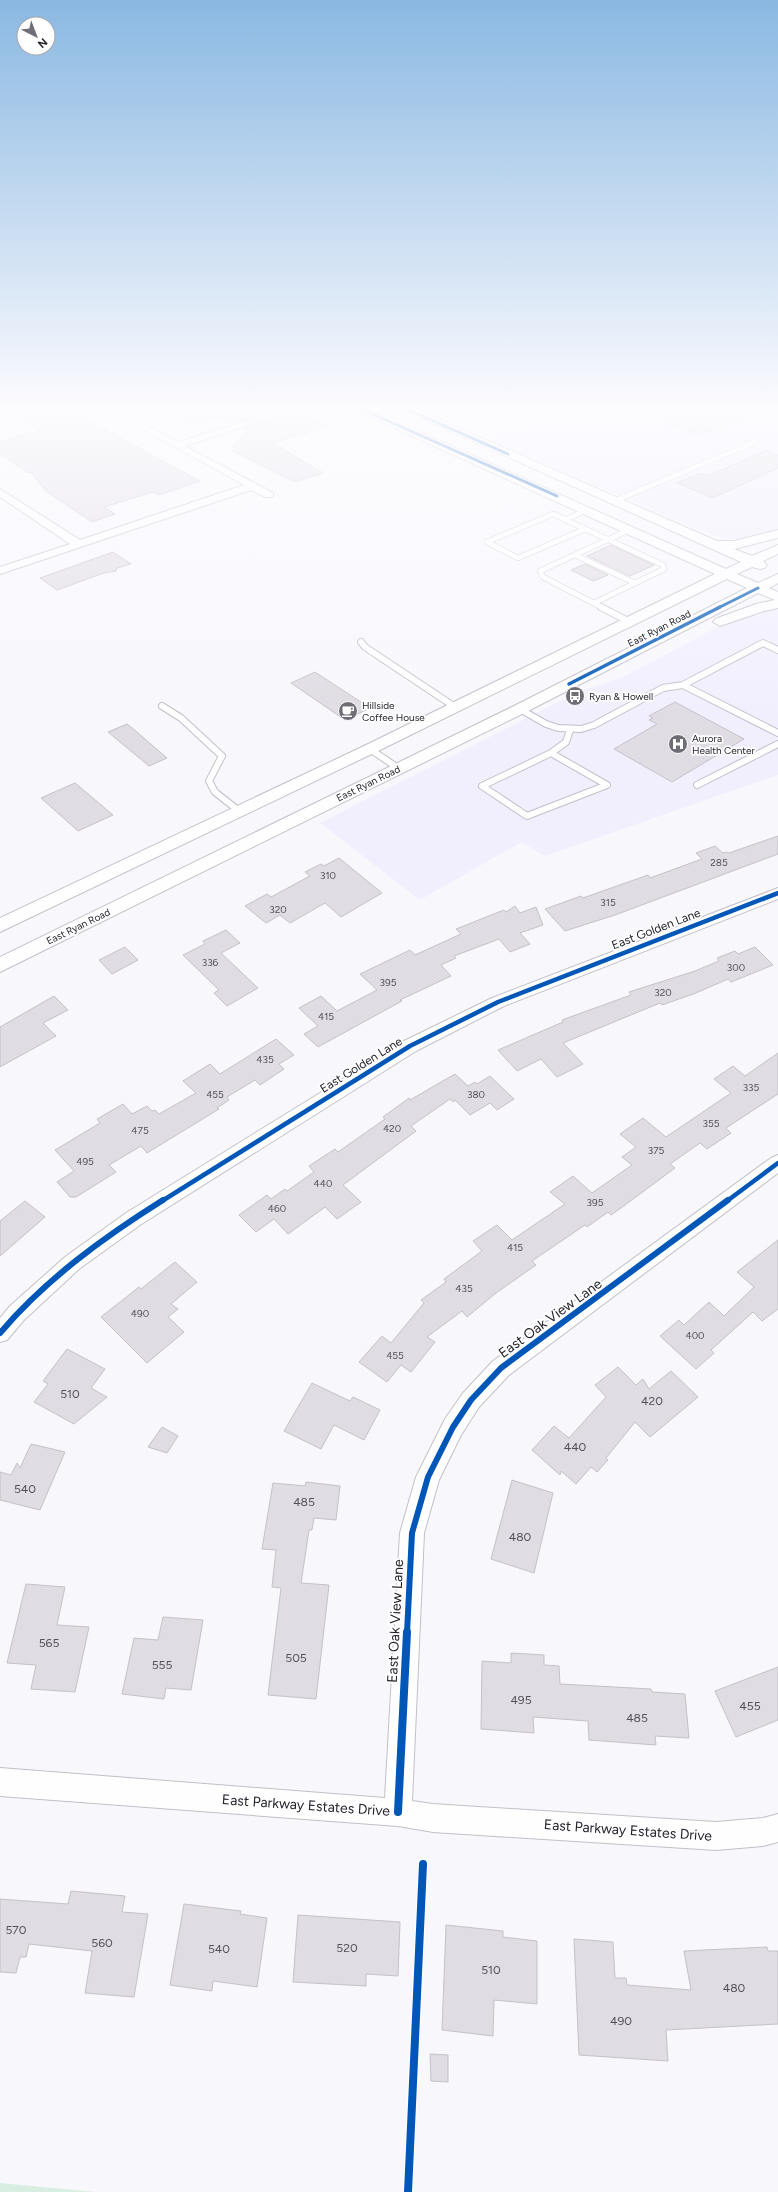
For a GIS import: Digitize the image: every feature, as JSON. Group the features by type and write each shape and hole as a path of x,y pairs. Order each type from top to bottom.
{"main road":[{"path":"587,510 629,530 743,571 773,580"},
{"path":"608,510 743,571 773,580"},
{"path":"636,510 714,544 743,571"},
{"path":"714,544 734,545 778,534"},
{"path":"551,693 582,668 778,549"},
{"name":"East Ryan Road","path":"0,926 370,749 628,621 743,571"},
{"path":"773,580 778,597"},
{"name":"East Ryan Road","path":"0,965 520,709 773,580"},
{"path":"569,684 617,676 728,618 761,606 778,604"}],"street":[{"path":"27,510 78,544"},
{"path":"0,571 179,510"},
{"name":"East Golden Lane","path":"0,1333 16,1313 72,1263 133,1219 410,1046 498,1002 778,893"},
{"name":"East Oak View Lane","path":"398,1812 412,1533 428,1477 453,1427 471,1400 501,1368 778,1163"},
{"name":"East Parkway Estates Drive","path":"0,1782 353,1810 398,1812 433,1818 716,1836 763,1832 778,1828"}],"lane":[{"path":"565,520 585,510"},
{"path":"584,529 518,558 487,542 553,514 663,564 664,569 594,603"},
{"path":"628,621 543,577 540,571 629,530"},
{"path":"575,555 635,583"},
{"path":"361,642 365,647 455,707"},
{"path":"520,709 546,724 570,730 594,725 663,688 683,685 763,643 778,650"},
{"path":"683,685 778,733"},
{"path":"162,706 181,718 222,756 209,781 215,792 240,812"},
{"path":"550,752 607,786 527,816 482,786 567,742 570,730"},
{"path":"697,785 778,744"},
{"path":"370,749 398,768"}],"shaded area":[{"path":"654,510 778,510 778,529 744,539 721,538"},
{"path":"768,608 778,608 778,775 545,856 521,842 420,900 320,823 578,692 621,678 731,620"}],"green space":[{"path":"0,2183 95,2192 0,2192"}],"building":[{"path":"75,510 109,510 115,514 92,522"},
{"path":"611,545 654,565 630,576 587,556"},
{"path":"113,552 131,564 117,568 116,571 104,573 57,590 40,578"},
{"path":"585,564 608,575 593,581 571,570"},
{"path":"315,672 370,708 345,720 291,683"},
{"name":"Aurora Health Center","path":"675,702 744,739 672,782 614,749 657,724 649,720 653,718 649,716"},
{"path":"127,724 167,758 149,766 108,732"},
{"path":"75,783 113,815 78,831 41,798"},
{"path":"778,836 778,854 615,915 565,931 545,909 581,896 583,898 648,875 650,878 702,859 696,853 715,846 723,853 729,853"},
{"path":"339,858 382,893 341,917 325,903 290,923 280,915 266,923 245,906 267,894 271,897 310,876 305,872 321,864 324,866"},
{"path":"515,906 520,913 536,907 543,925 520,933 530,944 510,952 499,939 454,956 456,958 441,965 451,976 400,1000 402,1001 318,1047 304,1034 318,1026 299,1008 321,996 337,1011 377,990 360,974 410,950 415,955 461,934 456,929 504,910 506,912"},
{"path":"226,930 240,943 221,953 258,988 227,1006 214,993 219,990 183,955 205,944 203,941"},
{"path":"125,947 138,960 112,974 99,960"},
{"path":"755,947 773,965 731,982 728,979 696,993 662,1005 660,1003 563,1043 583,1064 557,1077 541,1059 517,1071 498,1050 563,1022 562,1020 631,995 629,992 695,971 719,961 717,958 735,951 738,954"},
{"path":"54,996 68,1010 43,1023 56,1036 0,1067 0,1027"},
{"path":"276,1039 294,1055 279,1064 284,1069 260,1085 255,1080 227,1097 229,1100 217,1108 219,1109 147,1153 141,1146 109,1165 116,1172 76,1197 70,1197 57,1182 74,1171 55,1150 100,1123 97,1119 123,1104 132,1114 147,1106 152,1111 155,1110 159,1114 196,1093 183,1081 210,1064 220,1074"},
{"path":"778,1053 778,1094 726,1128 731,1133 707,1149 700,1143 670,1164 675,1168 611,1215 608,1212 587,1227 585,1225 532,1261 536,1265 496,1293 467,1317 462,1311 427,1337 435,1342 411,1372 401,1365 387,1382 359,1362 382,1336 391,1343 424,1303 421,1300 446,1282 444,1279 482,1251 473,1241 497,1225 512,1240 565,1204 550,1192 573,1176 592,1193 632,1165 622,1157 636,1147 620,1134 643,1118 666,1137 731,1093 714,1079 733,1066 745,1076"},
{"path":"455,1074 468,1086 475,1082 477,1084 490,1076 514,1099 497,1110 490,1103 470,1115 455,1100 453,1102 450,1099 411,1126 416,1131 343,1185 361,1202 337,1219 325,1207 288,1234 274,1219 256,1232 239,1215 267,1195 271,1199 285,1189 287,1191 314,1172 309,1166 335,1149 338,1152 385,1119 383,1117 409,1098 410,1100"},
{"path":"25,1201 45,1217 0,1256 0,1221"},
{"path":"778,1240 778,1309 762,1321 753,1312 711,1350 714,1353 696,1369 660,1336 679,1320 684,1325 709,1302 724,1316 754,1287 737,1272"},
{"path":"175,1262 197,1282 171,1304 178,1309 168,1317 184,1332 147,1363 101,1317 139,1287 141,1289"},
{"path":"67,1349 105,1369 91,1388 107,1397 74,1424 34,1402 48,1384 43,1381"},
{"path":"618,1367 636,1385 643,1379 649,1389 671,1371 698,1397 650,1437 635,1422 606,1458 608,1460 597,1472 591,1467 576,1484 561,1471 560,1475 532,1450 554,1426 569,1438 606,1397 595,1385"},
{"path":"312,1383 350,1401 353,1397 380,1410 364,1440 334,1425 321,1449 284,1431"},
{"path":"162,1427 178,1436 167,1453 148,1447"},
{"path":"31,1444 65,1452 40,1510 0,1500 0,1472 11,1475 17,1463 20,1468"},
{"path":"512,1480 553,1493 534,1573 491,1559"},
{"path":"306,1482 340,1486 336,1520 314,1518 312,1530 309,1530 301,1583 329,1585 316,1699 268,1695 281,1588 272,1587 276,1550 262,1549 273,1483 305,1486"},
{"path":"26,1584 65,1587 57,1625 89,1627 75,1692 31,1689 36,1665 7,1663"},
{"path":"163,1617 203,1620 191,1690 166,1688 164,1699 122,1694 134,1638 158,1640"},
{"path":"511,1653 544,1655 544,1665 559,1666 560,1684 651,1689 652,1692 685,1694 689,1738 655,1736 656,1745 589,1740 588,1721 533,1717 534,1733 481,1729 482,1661 511,1663"},
{"path":"778,1667 778,1720 736,1737 715,1691"},
{"path":"71,1891 125,1896 122,1912 148,1914 134,1997 85,1993 92,1951 29,1944 26,1957 20,1957 16,1973 0,1972 0,1899 68,1904"},
{"path":"184,1904 241,1911 240,1914 267,1918 257,1987 213,1981 212,1991 170,1985"},
{"path":"298,1915 400,1922 398,1976 366,1974 366,1986 293,1982"},
{"path":"446,1925 503,1931 503,1937 537,1941 537,2004 494,2000 493,2036 442,2030"},
{"path":"574,1939 613,1942 615,1978 626,1978 627,1985 691,1990 684,1951 767,1947 768,1951 778,1951 778,2024 666,2030 668,2061 579,2055"},
{"path":"430,2054 448,2055 448,2082 431,2081"}],"cycle path":[{"path":"569,684 758,588"},
{"path":"0,1333 17,1313 72,1263 133,1219 410,1046 498,1002 778,893"},
{"path":"398,1812 412,1533 428,1477 453,1427 471,1400 501,1368 778,1163"},
{"path":"408,2192 423,1864"}],"place":[{"name":"Ryan & Howell","path":"575,696"},
{"name":"Hillside Coffee House","path":"348,711"},
{"name":"Aurora Health Center","path":"678,744"}]}
